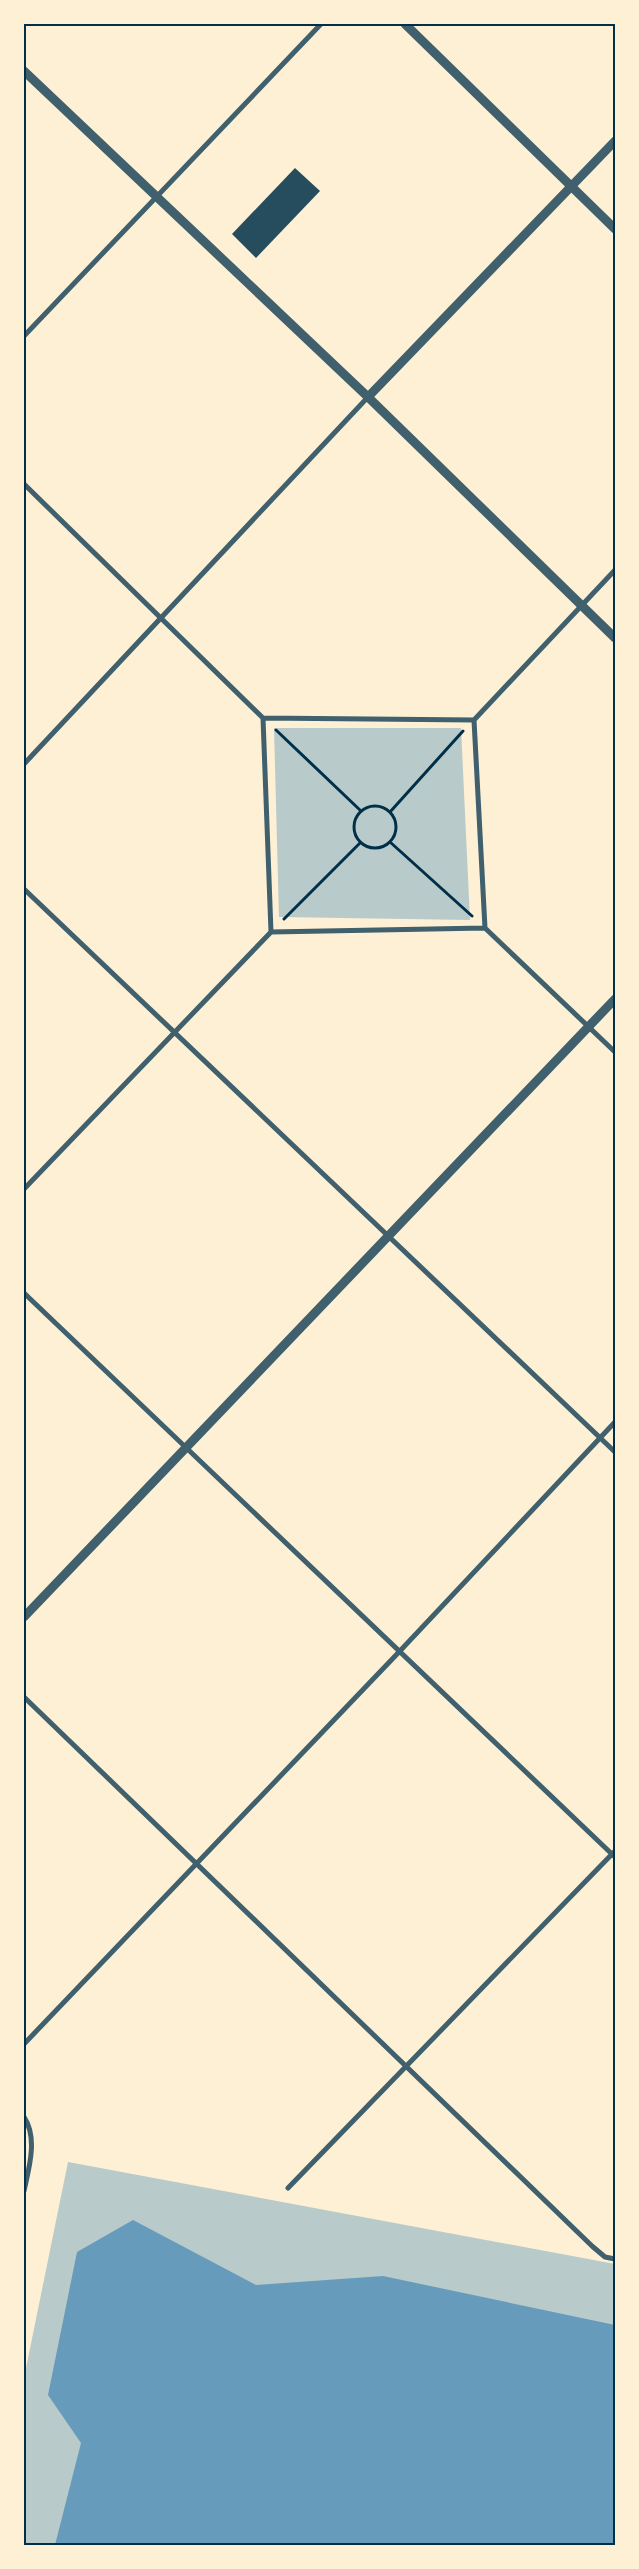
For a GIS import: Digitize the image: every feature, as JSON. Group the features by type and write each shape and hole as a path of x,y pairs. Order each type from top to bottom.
{"street":[{"path":"24,336 321,24"},
{"path":"405,24 615,229"},
{"path":"24,71 368,397 615,638"},
{"path":"24,764 368,397 615,141"},
{"path":"24,484 162,617 263,718 271,932"},
{"path":"615,570 474,720 485,928 615,1052"},
{"path":"263,718 474,720"},
{"path":"24,889 388,1238 615,1452"},
{"path":"24,1189 271,932 485,928"},
{"path":"24,1617 388,1238 615,998"},
{"path":"24,1293 399,1652 614,1854 407,2069 288,2188"},
{"path":"24,2044 399,1652 615,1422"},
{"path":"24,1697 592,2246 605,2257 615,2259"},
{"path":"24,2116 30,2134 32,2157 24,2191"}],"path":[{"path":"263,718 361,811"},
{"path":"390,812 474,720"},
{"path":"373,806 385,808 390,812 396,828 390,842 375,849 360,842 354,832 354,826 361,811 373,806"},
{"path":"271,932 360,842"},
{"path":"390,842 485,928"}],"shaded area":[{"path":"274,728 461,728 470,920 279,917"},
{"path":"68,2162 615,2264 615,2545 24,2545 24,2378"}],"water":[{"path":"133,2220 256,2285 383,2276 615,2325 615,2545 55,2545 81,2443 48,2395 77,2252"}],"building":[{"path":"295,168 320,191 256,258 232,234"}]}
